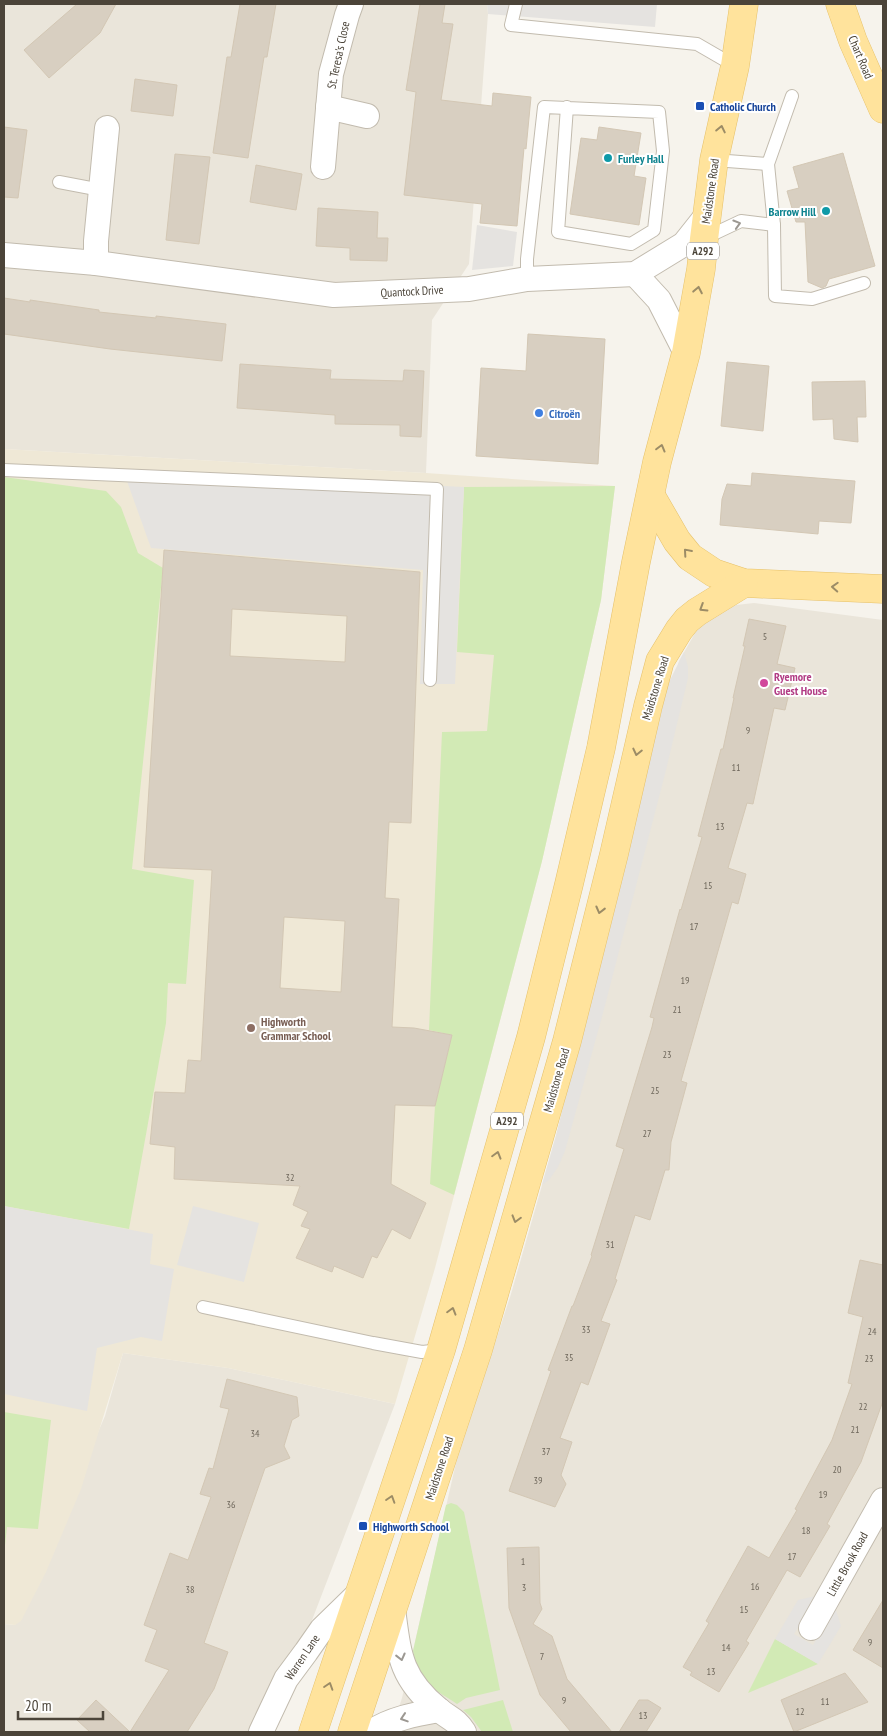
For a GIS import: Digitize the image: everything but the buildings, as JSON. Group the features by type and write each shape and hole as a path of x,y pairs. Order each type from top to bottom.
{"main road":[{"name":"Maidstone Road","path":"313,1732 441,1350 531,1037 601,748 657,462 686,353 702,269 705,227 714,160 735,66 744,4"},
{"name":"Chart Road","path":"840,4 853,41 883,109"},
{"path":"651,496 677,541 690,557 714,573 744,583 883,590"},
{"name":"Maidstone Road","path":"352,1732 478,1350 567,1041 660,661 679,630 688,620 697,612 744,583"}],"street":[{"name":"St. Teresa's Close","path":"323,167 331,74 346,15 352,4"},
{"name":"St. Teresa's Close","path":"328,108 367,116"},
{"path":"96,263 96,241 106,128"},
{"name":"Quantock Drive","path":"4,255 96,263 334,295 469,289 527,279 635,274 684,244 705,227"},
{"path":"635,274 659,300 686,353"},
{"name":"Little Brook Road","path":"811,1628 883,1500"},
{"name":"Warren Lane","path":"261,1732 286,1679 322,1629 359,1593"},
{"path":"393,1609 402,1664 410,1680 439,1710 454,1720 464,1732"},
{"path":"371,1732 420,1713 439,1710"}],"lane":[{"path":"516,4 511,25 697,44 735,66"},
{"path":"792,96 768,164 774,225 775,296 812,299 864,283"},
{"path":"527,279 527,259 544,107 567,107 659,112 663,151 654,230 631,244 558,232 567,107"},
{"path":"714,160 768,164"},
{"path":"59,182 101,190"},
{"path":"705,227 741,221 774,225"},
{"path":"4,470 437,489 430,680"},
{"path":"203,1307 422,1352 441,1350"}],"shaded area":[{"path":"4,4 487,4 488,14 469,264 432,320 426,473 4,449"},
{"path":"487,4 657,4 655,27 488,14"},
{"path":"477,225 517,232 513,266 472,270"},
{"name":"Highworth Grammar School","path":"4,449 426,473 615,486 601,600 542,861 435,1268 395,1404 228,1368 123,1353 81,1489 46,1572 21,1621 15,1625 4,1624"},
{"path":"123,470 464,487 455,684 420,684 423,570 151,548"},
{"path":"754,603 883,620 883,1732 391,1732 402,1698 456,1463 511,1294 556,1136 679,661 698,628 712,617 736,605"},
{"path":"684,652 688,667 688,678 603,1013 565,1151 558,1167 549,1180 542,1185 556,1136 668,684"},
{"path":"4,1206 153,1234 150,1264 174,1269 162,1341 141,1337 97,1348 87,1411 4,1394"},
{"path":"193,1206 259,1223 244,1282 177,1265"},
{"path":"123,1353 228,1368 395,1404 309,1628 252,1732 4,1732 4,1624 15,1625 105,1416"},
{"path":"816,1596 794,1634 813,1645 835,1607 841,1626 818,1664 775,1639 798,1600"}],"green space":[{"path":"4,477 106,491 121,507 138,553 163,568 132,869 194,880 186,984 168,983 166,1023 129,1229 4,1206"},
{"path":"615,486 601,600 542,861 454,1195 430,1184 435,1106 452,1035 429,1030 442,732 487,731 494,655 457,652 464,487"},
{"path":"4,1412 51,1420 38,1529 7,1527 4,1555"},
{"path":"451,1503 457,1505 464,1512 500,1690 466,1698 457,1704 433,1689 423,1678 419,1672 413,1651 446,1505"},
{"path":"775,1639 818,1664 748,1693"},
{"path":"503,1700 513,1732 482,1732 463,1710"}],"place":[{"name":"Catholic Church","path":"700,106"},
{"name":"Furley Hall","path":"608,158"},
{"name":"Barrow Hill","path":"826,211"},
{"name":"Citroën","path":"539,413"},
{"name":"Ryemore Guest House","path":"764,683"},
{"name":"Highworth Grammar School","path":"251,1028"},
{"name":"Highworth School","path":"363,1526"}]}
